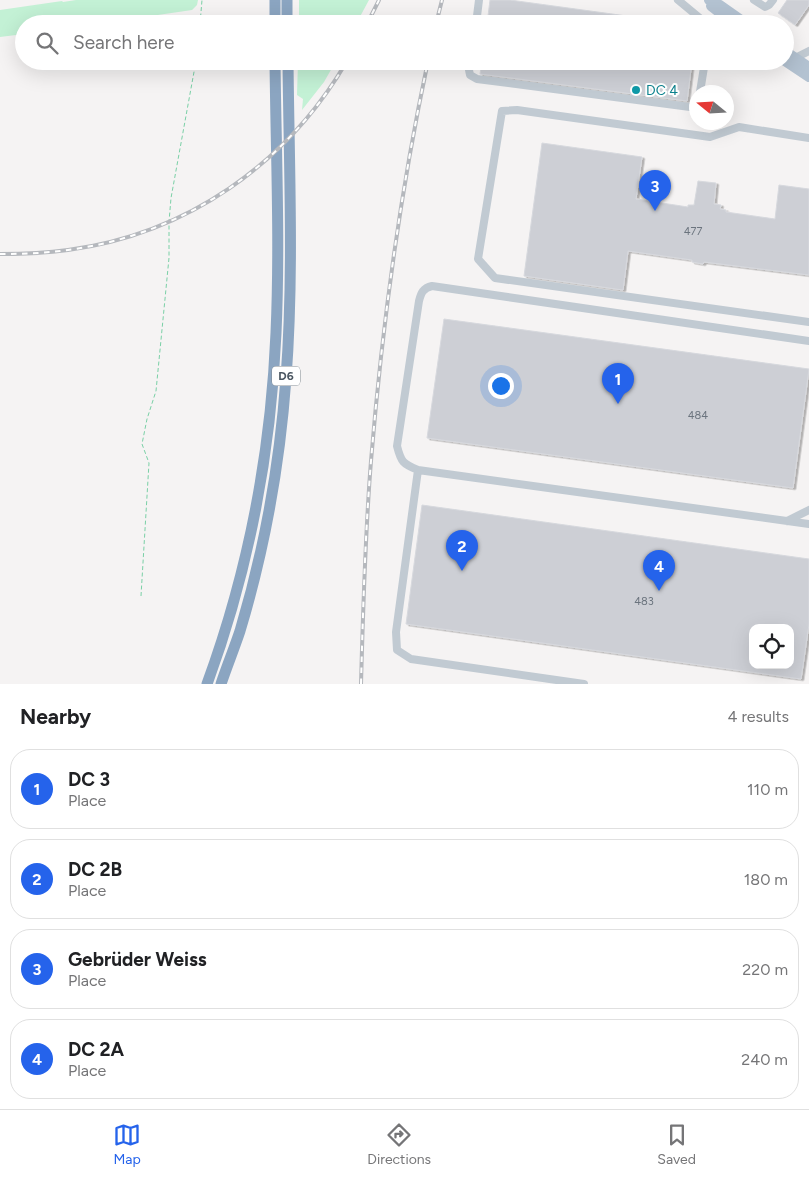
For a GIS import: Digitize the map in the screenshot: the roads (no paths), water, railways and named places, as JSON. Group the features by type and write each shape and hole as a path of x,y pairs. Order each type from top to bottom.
{"highway":[{"path":"275,0 275,15"},
{"path":"287,0 288,15"},
{"name":"D6","path":"207,684 227,627 240,580 262,474 268,426 276,334 277,292 275,70"},
{"name":"D6","path":"221,684 240,631 252,583 275,475 281,429 286,380 290,282 288,70"}],"main road":[{"path":"707,0 723,15"},
{"path":"707,0 720,5 734,15"},
{"path":"794,61 809,67"},
{"path":"794,63 809,77"}],"lane":[{"path":"477,15 479,0"},
{"path":"678,0 696,15"},
{"path":"754,0 765,7 773,0"},
{"path":"794,57 809,51"},
{"path":"469,70 470,75 477,79 689,107"},
{"path":"701,85 704,70"},
{"path":"809,138 740,127 710,136 517,110 502,111 478,259 495,278 809,322"},
{"path":"809,341 432,286 421,292 418,301 397,446 400,457 406,466 418,470 809,524"},
{"path":"418,470 396,632 397,650 411,659 584,684"},
{"path":"787,521 809,510"}],"railway":[{"path":"372,15 379,0"},
{"path":"438,15 442,0"},
{"path":"0,254 60,251 112,242 153,228 193,210 230,188 264,162 295,132 323,98 341,70"},
{"path":"361,684 367,517 386,310 409,160 426,70"}],"place":[{"name":"DC 4","path":"636,90"},
{"name":"Gebrüder Weiss","path":"655,211"},
{"name":"DC 3","path":"618,404"},
{"name":"DC 2B","path":"462,571"},
{"name":"DC 2A","path":"659,591"}]}
